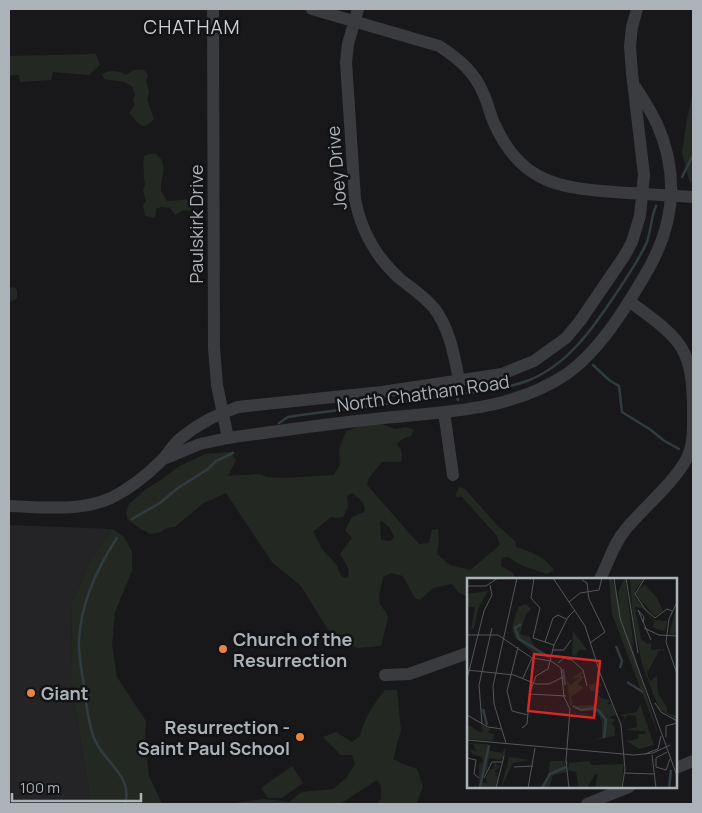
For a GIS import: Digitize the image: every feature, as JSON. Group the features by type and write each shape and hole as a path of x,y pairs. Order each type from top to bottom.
{"street":[{"name":"Paulskirk Drive","path":"213,9 214,348 216,378 228,438"},
{"path":"312,9 439,46 465,64 484,93 501,138 526,168 542,178 559,185 578,189 693,197"},
{"name":"Joey Drive","path":"358,9 348,44 346,62 355,199 358,216 365,234 378,256 401,279 423,296 442,319 452,345 458,380"},
{"name":"North Chatham Road","path":"9,506 54,508 97,503 123,491 162,460 179,439 197,426 223,412 238,407 382,392 502,374 534,362 566,338 580,321 632,242 640,216 643,194 643,155 630,46 632,27 637,9"},
{"name":"North Chatham Road","path":"162,460 200,444 228,438 444,412 509,400 528,395 566,374 583,360 629,302 659,251 665,236 672,196 667,154 657,123 635,85"},
{"path":"600,578 618,539 679,471 687,458 693,432 693,388 691,370 685,353 667,329 629,302"},
{"path":"444,412 453,475"},
{"path":"385,675 409,674 467,653"},
{"path":"677,768 693,761"},
{"path":"587,804 601,792 623,788"}],"shaded area":[{"path":"96,54 100,65 89,75 53,72 51,80 20,82 19,75 9,75 9,56"},
{"path":"133,70 144,70 148,75 146,82 149,91 147,99 154,119 143,126 129,113 135,105 133,101 135,94 132,86 124,82 104,79 102,74 114,71 126,75"},
{"path":"693,93 693,179 690,184 682,153"},
{"path":"156,154 162,162 161,190 167,201 190,200 198,203 198,208 189,211 184,210 175,215 170,208 161,207 156,209 155,218 145,216 143,205 146,201 143,191 145,184 144,156"},
{"path":"14,287 17,290 17,297 15,300 10,301 9,288"},
{"path":"382,424 395,429 406,427 414,430 411,436 402,439 397,444 402,452 401,462 382,462 369,478 367,485 419,544 429,543 432,530 438,529 437,554 450,565 470,570 500,545 497,536 461,496 457,498 456,494 459,487 465,489 497,525 515,541 516,547 542,558 554,570 547,574 523,566 508,557 502,558 501,566 513,573 516,578 467,578 467,596 458,592 452,584 433,588 420,600 415,598 403,576 391,573 383,577 379,596 380,605 388,618 381,646 358,648 340,642 327,628 301,586 272,562 226,493 202,504 175,527 166,528 161,532 150,534 128,520 126,513 129,504 146,489 178,467 205,454 230,452 236,460 228,476 259,474 268,477 284,478 334,475 340,465 339,449 346,431 365,425","holes":["352,493 362,501 365,508 364,512 352,517 345,530 352,538 340,554 349,570 348,577 345,578 341,576 336,564 322,549 315,537 314,531 331,517 343,517 348,507 347,496","381,520 390,528 394,537 390,541 381,540"]},
{"path":"9,525 113,529 91,559 72,603 71,681 91,804 9,804"},
{"path":"113,529 124,537 132,552 132,571 115,612 112,644 117,677 146,721 145,741 149,776 162,804 91,804 71,681 72,603 91,559"},
{"path":"385,690 397,690 401,730 393,759 417,769 423,787 417,802 418,804 376,804 381,799 381,786 377,780 340,804 228,804 264,799 289,802 302,792 333,789 347,777 355,764 352,755 341,755 323,737 336,732 352,742 360,736 364,723"},
{"path":"292,766 303,783 282,798 268,798 261,788"}],"waterway":[{"path":"682,177 693,155"},
{"path":"279,423 288,417 486,391 527,381 541,374 566,357 605,310 631,271 647,242 656,206"},
{"path":"593,365 609,380 619,386 622,412 679,449"},
{"path":"458,400 457,395 460,391"},
{"path":"132,519 160,503 178,488 208,469 216,461 233,453"},
{"path":"117,538 91,587 80,627 79,646 86,706 92,732 98,746 116,769 125,785 127,794 125,804"}],"place":[{"name":"Church of the Resurrection","path":"223,649"},
{"name":"Giant","path":"31,693"},
{"name":"Resurrection - Saint Paul School","path":"300,737"}],"district":[{"name":"CHATHAM","path":"192,27"}]}
